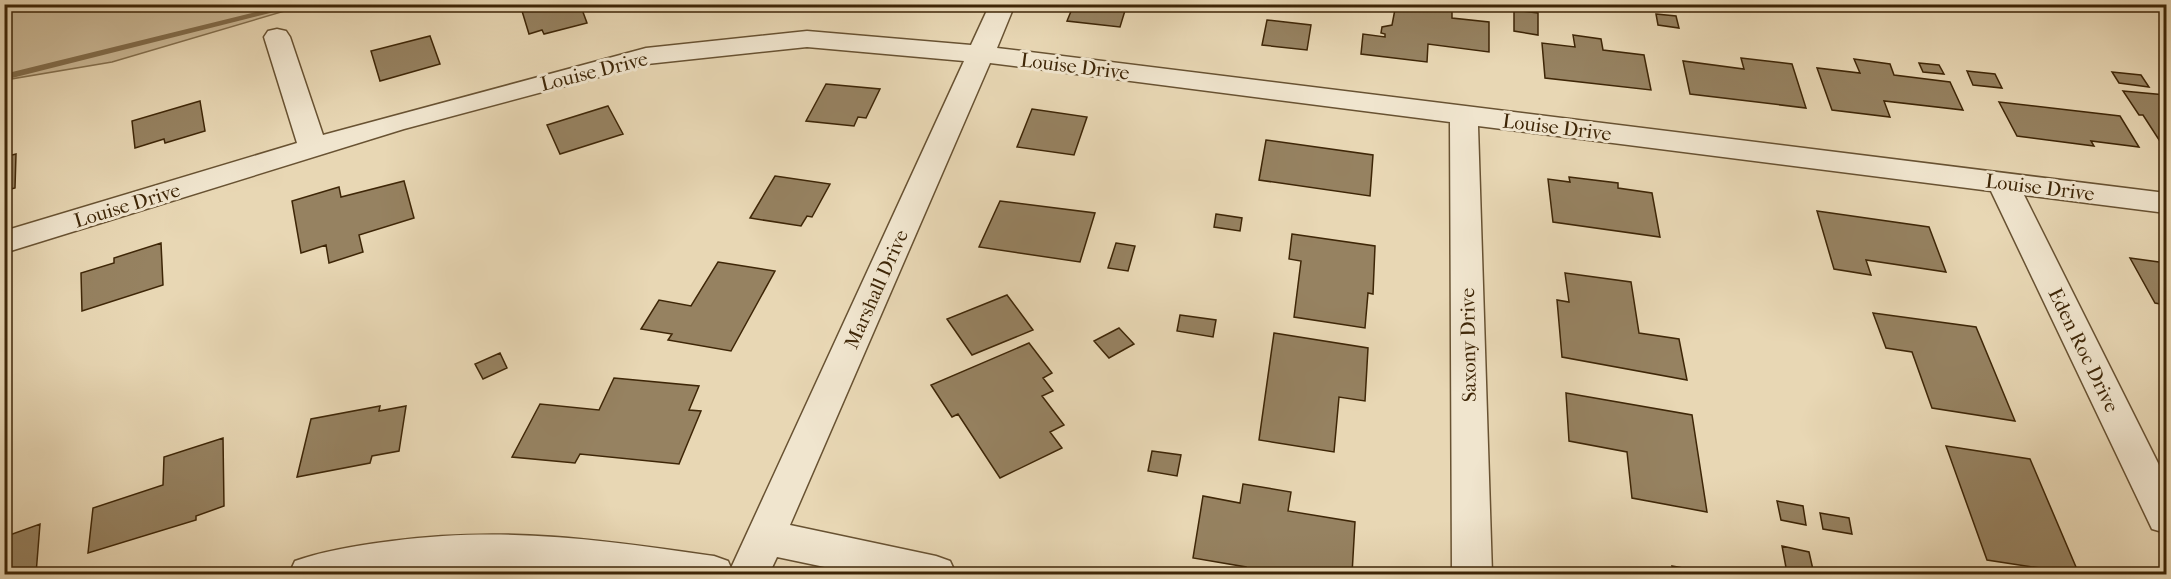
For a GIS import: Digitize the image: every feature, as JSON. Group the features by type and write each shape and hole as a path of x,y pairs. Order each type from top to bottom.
{"street":[{"name":"Marshall Drive","path":"748,574 1003,4"},
{"path":"277,37 313,148"},
{"name":"Louise Drive","path":"4,242 394,123 646,56 807,39 980,54 2166,203"},
{"name":"Saxony Drive","path":"1464,116 1472,574"},
{"name":"Eden Roc Drive","path":"2002,182 2166,517"},
{"path":"766,537 936,574"},
{"path":"309,574 389,558 497,550 589,555 714,574"}],"shaded area":[{"path":"5,4 305,5 112,62 5,80"}],"building":[{"path":"549,4 580,4 587,23 544,34 542,30 529,34 522,11"},
{"path":"646,4 680,4 645,10"},
{"path":"1074,4 1127,4 1120,27 1067,21"},
{"path":"1396,4 1452,4 1452,18 1489,22 1489,52 1428,44 1427,62 1361,54 1363,34 1385,37 1385,34 1381,33 1382,27 1392,25"},
{"path":"1514,10 1538,13 1538,35 1514,31"},
{"path":"1656,14 1676,16 1679,28 1658,25"},
{"path":"1267,20 1311,25 1307,50 1262,45"},
{"path":"1573,35 1601,39 1603,50 1644,55 1651,90 1545,78 1542,43 1575,47"},
{"path":"430,36 440,64 380,81 371,51"},
{"path":"1741,58 1792,64 1806,108 1690,94 1683,61 1744,69"},
{"path":"1854,59 1890,64 1894,75 1950,82 1963,110 1884,101 1890,117 1832,110 1817,68 1860,73"},
{"path":"1919,63 1939,65 1944,74 1923,72"},
{"path":"1967,71 1995,74 2002,88 1973,85"},
{"path":"2112,72 2141,75 2149,87 2119,83"},
{"path":"826,84 880,89 866,118 858,117 854,126 806,121"},
{"path":"2123,91 2166,95 2166,146 2163,146 2143,115 2139,115"},
{"path":"200,101 205,131 165,143 164,139 135,148 132,121"},
{"path":"1999,102 2120,116 2139,147 2091,141 2094,146 2017,136"},
{"path":"608,106 623,134 560,154 547,125"},
{"path":"1032,109 1087,117 1074,155 1017,147"},
{"path":"1266,140 1373,155 1370,196 1259,180"},
{"path":"16,154 15,188 4,191 4,157"},
{"path":"775,176 830,184 812,217 807,216 801,226 750,218"},
{"path":"1569,177 1618,183 1618,188 1652,193 1660,237 1553,222 1548,179 1570,182"},
{"path":"404,181 414,218 359,235 363,252 329,263 326,245 301,253 292,201 339,187 341,197"},
{"path":"1000,201 1095,213 1080,262 979,247"},
{"path":"1817,211 1929,227 1946,272 1866,260 1871,275 1834,269"},
{"path":"1216,214 1242,218 1240,231 1214,227"},
{"path":"1292,234 1375,246 1373,294 1368,293 1365,328 1294,317 1301,261 1289,259"},
{"path":"161,243 163,285 82,311 81,273 114,263 114,258"},
{"path":"1116,243 1135,246 1128,271 1108,268"},
{"path":"2130,258 2166,263 2166,305 2155,303"},
{"path":"718,262 775,271 731,351 668,340 672,334 641,329 659,300 691,306"},
{"path":"1565,273 1631,282 1639,333 1679,339 1687,380 1562,357 1557,300 1569,302"},
{"path":"1007,295 1033,330 972,355 947,319"},
{"path":"1873,313 1976,327 2015,421 1932,408 1912,352 1886,348"},
{"path":"1180,315 1216,320 1213,337 1177,331"},
{"path":"1119,328 1134,344 1109,358 1094,341"},
{"path":"1274,333 1368,348 1365,401 1339,397 1334,452 1259,440"},
{"path":"1029,343 1052,373 1043,378 1053,391 1042,396 1064,425 1050,432 1062,448 1000,478 958,414 952,417 931,385"},
{"path":"500,353 507,368 483,379 475,364"},
{"path":"614,378 699,386 689,410 701,411 679,464 580,454 575,463 512,457 540,404 599,410"},
{"path":"1566,393 1692,415 1707,512 1632,498 1627,452 1569,441"},
{"path":"380,406 379,411 406,406 399,451 372,456 370,463 297,477 311,419"},
{"path":"223,438 224,506 196,516 196,520 88,553 93,508 163,485 164,457"},
{"path":"1946,446 2030,459 2079,574 1987,560"},
{"path":"1152,451 1181,455 1177,476 1148,471"},
{"path":"1243,484 1291,492 1288,511 1355,522 1352,574 1246,573 1246,567 1193,558 1203,496 1240,503"},
{"path":"1777,501 1803,506 1806,525 1781,520"},
{"path":"1820,513 1849,518 1852,534 1823,529"},
{"path":"40,524 36,574 4,574 4,537"},
{"path":"1782,546 1809,552 1814,574 1787,573"},
{"path":"1672,566 1711,573 1712,574 1673,574"}],"waterway":[{"path":"4,77 302,4"}]}
